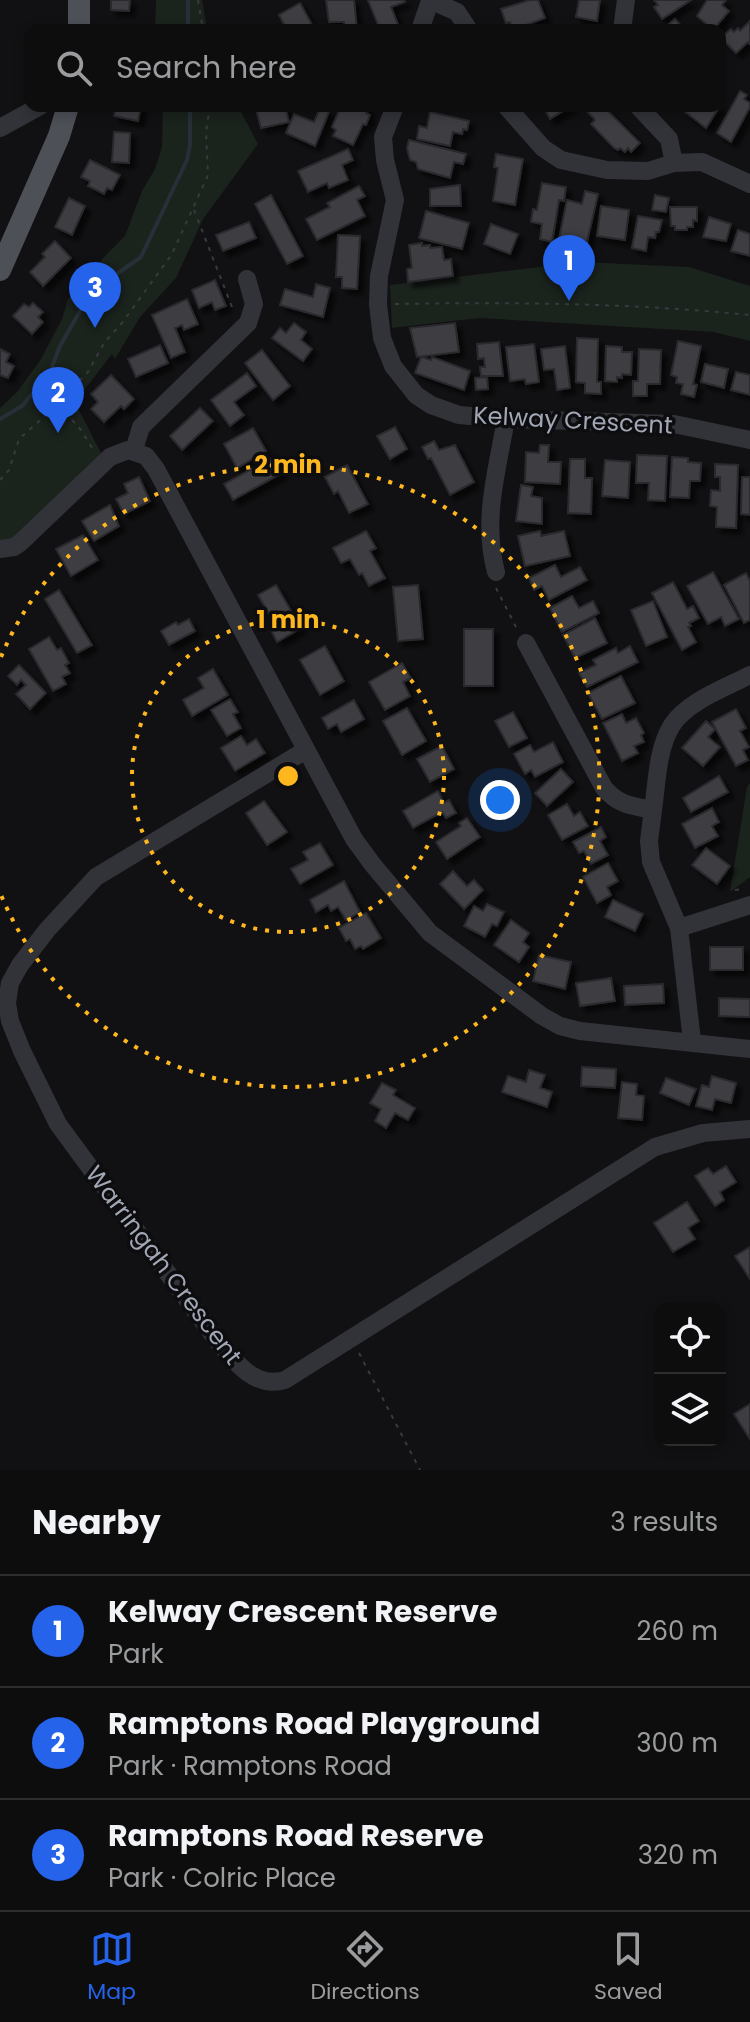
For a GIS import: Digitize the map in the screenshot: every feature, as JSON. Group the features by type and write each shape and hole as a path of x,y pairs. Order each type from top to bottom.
{"main road":[{"path":"79,0 79,24"},
{"path":"0,270 59,136 66,112"}],"street":[{"path":"422,24 430,0 457,12 465,24"},
{"path":"623,24 626,0"},
{"path":"0,128 29,112"},
{"name":"Kelway Crescent","path":"393,112 383,137 395,200 379,276 378,304 387,352 403,382 416,395 445,411 506,419 674,424 750,440"},
{"path":"511,112 543,148 561,160 625,171 648,171 674,163 702,162 750,184"},
{"path":"644,112 669,139 674,163"},
{"path":"134,450 141,427 252,317 254,304 247,279"},
{"path":"496,572 489,525 506,419"},
{"path":"0,549 20,543 110,457 134,450 146,456 156,469 362,852 419,922 442,944 560,1026 580,1031 750,1049"},
{"path":"526,643 604,788 625,805 653,810"},
{"path":"692,1041 679,928 651,862 649,841 662,752 673,724 694,705 750,675"},
{"name":"Warringah Crescent","path":"306,750 96,877 47,930 20,965 10,983 7,1003 10,1021 22,1051 58,1124 219,1343 244,1370 263,1381 278,1382 294,1375 655,1147 703,1133 750,1129"},
{"path":"679,928 750,905"}],"path":[{"path":"198,0 202,24"},
{"path":"0,480 9,470 19,439 58,404 93,366 104,343 162,270 208,175 206,132 209,112"},
{"path":"194,209 234,308 234,320 242,330"},
{"path":"378,304 504,301 604,303 750,315"},
{"path":"58,404 81,430 97,455"},
{"path":"496,572 493,581 504,608 526,643"},
{"path":"735,890 750,889"},
{"path":"351,1338 420,1470"}],"shaded area":[{"path":"156,0 202,0 206,24 155,24"},
{"path":"163,112 241,112 258,144 203,219 176,278 140,317 115,359 112,354 75,402 103,457 20,537 0,543 0,408 17,392 41,359 62,319 68,299 125,236 162,147"},
{"path":"581,262 689,267 750,286 750,341 714,332 479,318 392,328 390,285"},
{"path":"750,783 750,877 730,892 747,787"}],"building":[{"path":"111,0 130,0 129,11 111,10"},
{"path":"326,0 354,0 356,24 329,22"},
{"path":"368,0 404,0 391,7 398,24 378,24"},
{"path":"538,0 545,18 529,24 511,24 506,23 501,9"},
{"path":"579,0 600,0 597,21 576,17"},
{"path":"654,0 691,0 662,19 654,7 658,5"},
{"path":"707,0 726,0 722,5 729,11 718,24 706,24 697,16"},
{"path":"300,3 312,24 284,24 279,15"},
{"path":"750,21 750,44 748,42 736,53 726,43 726,34 731,29 734,32 738,28 740,31"},
{"path":"740,91 747,95 744,99 750,107 731,142 717,133"},
{"path":"115,112 140,112 138,121 114,116"},
{"path":"257,112 286,112 289,122 261,128"},
{"path":"318,112 329,112 315,146 286,133 294,114 314,122"},
{"path":"338,112 366,112 370,115 353,145 333,136 336,130 332,127"},
{"path":"430,112 469,121 467,130 463,129 462,134 453,132 450,146 417,139 419,126 427,128"},
{"path":"546,112 561,112 550,119"},
{"path":"588,112 609,112 640,143 631,152 628,148 625,152 614,148 591,124 595,120"},
{"path":"685,112 716,112 706,128"},
{"path":"114,132 130,133 129,163 112,162"},
{"path":"409,140 466,154 463,164 454,162 450,178 418,169 416,162 410,160"},
{"path":"348,149 353,160 342,165 348,180 329,188 327,183 308,192 298,171"},
{"path":"496,154 523,159 515,205 493,201 498,168 494,167"},
{"path":"90,160 120,175 112,190 107,188 104,194 88,186 90,181 81,177"},
{"path":"542,183 566,187 564,201 559,200 552,242 540,239 542,224 531,222 533,209 537,210"},
{"path":"460,185 461,206 430,206 430,189"},
{"path":"359,186 365,196 357,200 365,216 317,240 306,219 330,207 327,203"},
{"path":"585,191 598,194 587,242 578,240 577,244 559,239 567,200 582,204"},
{"path":"271,195 303,256 287,264 255,204"},
{"path":"655,195 669,198 666,212 652,210"},
{"path":"69,198 85,206 72,235 55,227"},
{"path":"601,206 629,210 625,240 597,236"},
{"path":"670,207 697,207 697,221 693,220 693,227 675,230 675,226 671,226"},
{"path":"426,211 469,223 462,249 419,238"},
{"path":"638,216 662,220 655,238 648,237 646,251 632,248"},
{"path":"709,217 731,224 726,241 703,237"},
{"path":"249,222 256,238 223,251 216,235"},
{"path":"491,224 518,234 510,254 484,244"},
{"path":"738,230 750,234 750,256 731,251"},
{"path":"338,235 360,236 357,289 342,288 342,277 336,277"},
{"path":"55,241 71,258 43,286 30,272"},
{"path":"422,243 422,246 430,245 430,248 442,247 444,260 451,259 453,276 408,282 407,269 412,268 409,245"},
{"path":"215,280 226,306 215,310 212,302 199,308 192,290"},
{"path":"316,284 330,288 323,317 280,305 285,289 313,297"},
{"path":"187,299 198,324 184,330 182,325 175,328 185,352 171,358 152,315"},
{"path":"33,303 43,312 38,317 43,322 32,334 13,316 24,304 29,307"},
{"path":"294,323 306,332 301,340 312,349 303,361 272,338 280,328 286,333"},
{"path":"455,323 459,352 417,357 410,328"},
{"path":"577,338 598,339 597,382 601,382 601,394 585,393 585,383 576,382"},
{"path":"678,341 701,346 693,384 697,385 694,397 681,394 683,384 676,383 677,377 671,375"},
{"path":"499,342 503,376 481,376 480,367 485,367 484,358 478,359 477,344"},
{"path":"534,344 539,382 526,384 525,379 510,381 506,347"},
{"path":"160,345 168,363 136,377 128,359"},
{"path":"565,346 570,388 557,390 554,369 544,370 541,349"},
{"path":"606,346 622,347 622,352 632,352 631,375 622,374 622,378 617,377 617,382 605,381"},
{"path":"0,349 10,354 6,362 14,366 8,378 0,375"},
{"path":"639,349 661,350 660,384 647,384 647,396 633,396 633,381 638,381"},
{"path":"262,350 290,386 273,400 245,363"},
{"path":"421,357 431,360 432,357 470,371 464,390 415,373"},
{"path":"705,364 728,369 724,388 701,382"},
{"path":"736,372 750,375 750,395 731,390"},
{"path":"247,373 256,386 234,402 244,415 230,426 211,400"},
{"path":"111,375 134,399 104,422 91,409 98,402 91,394"},
{"path":"487,377 488,389 476,390 475,378"},
{"path":"200,408 213,421 182,450 170,436"},
{"path":"395,427 407,449 390,459 377,436"},
{"path":"253,428 266,451 237,468 224,444"},
{"path":"434,441 439,450 455,445 474,482 450,495 422,447"},
{"path":"540,445 549,445 548,462 561,462 560,484 525,482 526,452 539,453"},
{"path":"637,455 667,456 665,501 648,500 649,483 636,483"},
{"path":"274,457 282,473 233,500 224,484"},
{"path":"672,457 701,463 700,481 690,481 689,498 670,497"},
{"path":"570,459 585,459 585,478 592,478 591,514 568,513"},
{"path":"605,460 630,462 628,498 602,496"},
{"path":"715,464 738,465 736,528 716,527 717,507 710,506 711,490 720,491 720,477 715,477"},
{"path":"347,465 368,504 349,513 338,491 334,494 325,477"},
{"path":"139,477 150,501 124,514 116,499 128,493 124,484"},
{"path":"742,477 750,477 750,515 741,514"},
{"path":"521,485 533,487 531,496 542,498 542,524 516,521"},
{"path":"110,505 119,526 94,541 82,521"},
{"path":"366,531 376,548 370,551 385,578 369,586 350,559 341,563 333,548"},
{"path":"540,531 541,536 564,531 570,556 525,566 518,536"},
{"path":"83,535 98,560 71,576 56,549"},
{"path":"555,565 561,577 580,567 587,580 549,600 542,586 534,590 529,578"},
{"path":"713,572 739,619 725,626 721,617 708,624 687,586"},
{"path":"746,573 750,581 750,620 744,623 724,585"},
{"path":"673,582 687,609 693,606 699,618 689,623 691,626 688,627 696,642 682,650 652,593"},
{"path":"276,585 301,628 277,642 271,630 277,627 258,595"},
{"path":"418,585 423,639 398,641 393,587"},
{"path":"59,590 92,645 77,653 45,599"},
{"path":"572,596 579,608 593,601 599,613 562,632 550,608"},
{"path":"653,601 667,637 646,646 631,610"},
{"path":"595,618 607,643 575,658 563,635"},
{"path":"189,619 195,631 169,645 161,631"},
{"path":"464,629 493,629 493,686 464,686"},
{"path":"49,637 57,650 61,648 69,663 65,665 70,673 62,677 66,684 53,691 29,649"},
{"path":"325,646 344,681 320,695 300,660"},
{"path":"630,646 638,662 587,687 579,673 596,665 593,660 616,648 618,653"},
{"path":"402,663 411,678 403,682 410,696 385,710 369,682"},
{"path":"19,665 46,693 30,709 16,694 26,685 21,680 17,685 8,676"},
{"path":"213,669 228,695 192,716 183,700 204,688 198,678"},
{"path":"621,676 635,703 602,719 588,693"},
{"path":"230,699 238,712 233,714 241,728 227,736 211,710"},
{"path":"354,700 364,719 341,732 337,724 328,729 322,718"},
{"path":"407,708 426,741 402,755 383,721"},
{"path":"736,709 746,728 740,731 749,747 743,750 748,760 736,766 712,722"},
{"path":"513,712 527,738 509,747 495,721"},
{"path":"622,714 626,723 636,718 644,733 641,735 644,742 634,746 638,753 622,761 603,723"},
{"path":"706,721 715,729 708,737 720,747 703,766 682,748"},
{"path":"241,736 247,745 256,739 265,753 235,771 221,748"},
{"path":"553,742 563,762 535,777 531,770 525,774 514,754 530,745 534,752"},
{"path":"442,746 454,769 430,782 417,759"},
{"path":"561,769 573,782 547,806 535,793"},
{"path":"719,776 728,792 691,812 683,798"},
{"path":"438,791 444,803 449,800 456,813 446,818 442,812 413,828 403,811"},
{"path":"264,801 287,832 267,845 246,813"},
{"path":"567,804 574,816 580,812 588,826 562,840 548,815"},
{"path":"712,808 719,822 712,826 718,836 695,848 682,824"},
{"path":"467,818 480,837 447,859 436,842 461,826 459,823"},
{"path":"601,827 606,837 600,841 608,855 591,864 584,851 579,853 573,842"},
{"path":"320,843 333,865 300,884 291,869 308,860 303,852"},
{"path":"706,848 730,866 717,884 692,865"},
{"path":"608,863 618,881 607,887 611,895 597,903 583,877"},
{"path":"453,871 467,886 474,880 483,890 464,909 440,884"},
{"path":"344,881 360,912 346,920 338,907 331,911 328,905 316,912 310,900"},
{"path":"613,900 643,914 635,931 605,917"},
{"path":"487,904 504,912 497,926 492,924 485,937 464,926 474,906 483,911"},
{"path":"366,913 381,938 363,949 361,946 355,949 339,928"},
{"path":"511,920 529,933 523,942 529,947 519,962 494,945"},
{"path":"710,947 743,947 743,970 710,970"},
{"path":"539,955 571,962 565,989 533,981"},
{"path":"611,978 615,1001 580,1006 576,983"},
{"path":"663,984 664,1003 625,1005 624,986"},
{"path":"719,998 750,999 750,1017 719,1016"},
{"path":"582,1067 616,1069 615,1088 581,1086"},
{"path":"529,1070 545,1075 540,1088 552,1092 547,1107 502,1092 508,1076 526,1082"},
{"path":"712,1076 736,1083 731,1103 715,1099 712,1110 696,1106 702,1085 709,1087"},
{"path":"666,1078 696,1089 689,1105 660,1093"},
{"path":"622,1082 637,1084 636,1095 644,1096 642,1120 618,1118"},
{"path":"382,1083 396,1090 393,1095 415,1108 408,1120 395,1113 386,1128 375,1121 381,1109 370,1103"},
{"path":"726,1166 736,1182 720,1192 724,1200 715,1206 695,1176 708,1168 713,1174"},
{"path":"687,1202 699,1221 688,1228 695,1239 673,1252 654,1223"},
{"path":"750,1247 750,1279 735,1256"},
{"path":"750,1404 750,1439 734,1414"}],"waterway":[{"path":"188,0 188,24"},
{"path":"0,419 22,406 50,372 60,346 91,292 141,257 187,160 190,112"}],"place":[{"name":"Kelway Crescent Reserve","path":"569,301"},
{"name":"Ramptons Road Reserve","path":"95,328"},
{"name":"Ramptons Road Playground","path":"58,433"}]}
